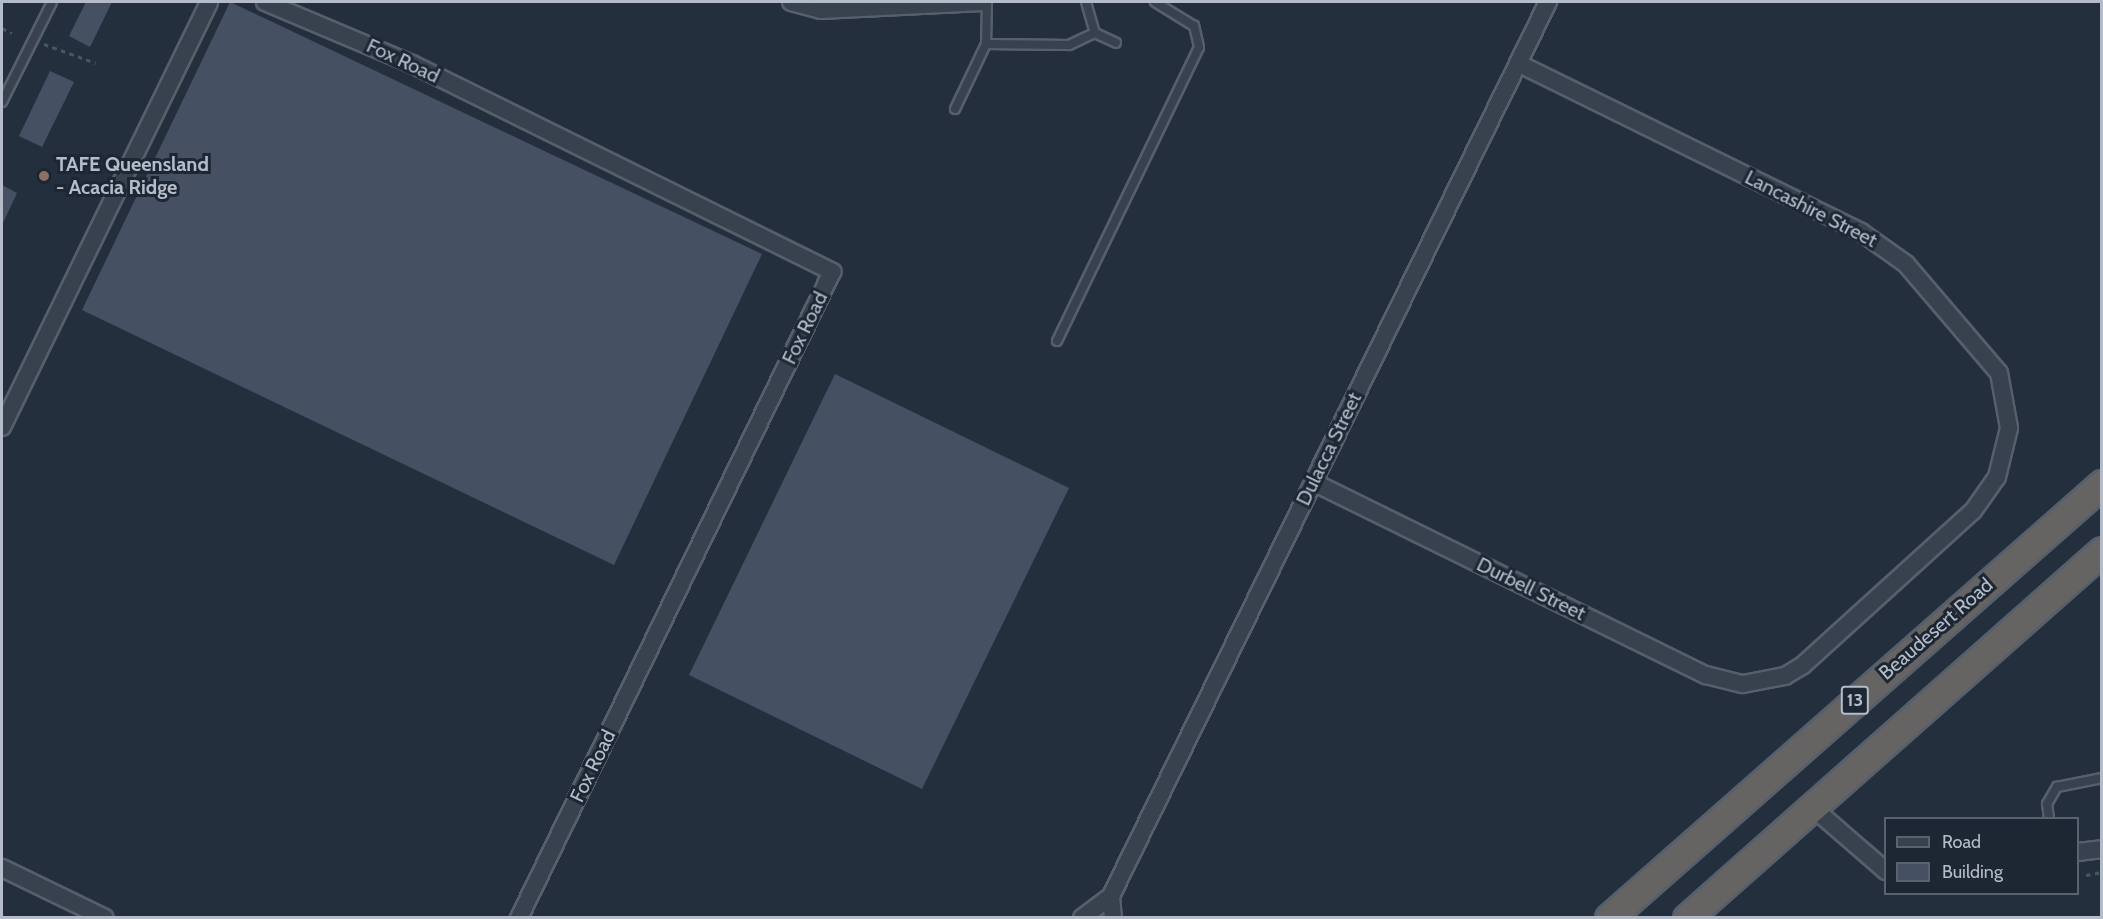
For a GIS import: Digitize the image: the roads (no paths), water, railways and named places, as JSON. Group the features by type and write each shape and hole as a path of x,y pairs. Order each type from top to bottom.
{"highway":[{"name":"Beaudesert Road","path":"1609,918 2102,483"},
{"path":"1686,918 2102,551"}],"street":[{"path":"2,428 209,2"},
{"name":"Fox Road","path":"265,2 412,64 832,272 519,918"},
{"path":"791,2 821,10 985,2"},
{"name":"Dulacca Street","path":"1082,918 1111,896 1548,2"},
{"name":"Lancashire Street","path":"1518,63 1874,240 1930,289 1991,358 2003,382 2009,409 2007,448 1982,501 1803,665 1752,683"},
{"name":"Durbell Street","path":"1313,482 1706,675 1752,683"},
{"path":"1812,807 1884,869"},
{"path":"2079,852 2102,849"},
{"path":"2,868 105,918"},
{"path":"1111,896 1113,918"}],"lane":[{"path":"2,102 52,2"},
{"path":"955,109 986,44 985,2"},
{"path":"1086,2 1095,33 1116,43"},
{"path":"1057,341 1199,47 1194,26 1155,2"},
{"path":"986,44 1069,45 1095,33"},
{"path":"2049,817 2047,804 2057,787 2102,778"}],"place":[{"name":"TAFE Queensland - Acacia Ridge","path":"44,176"}]}
